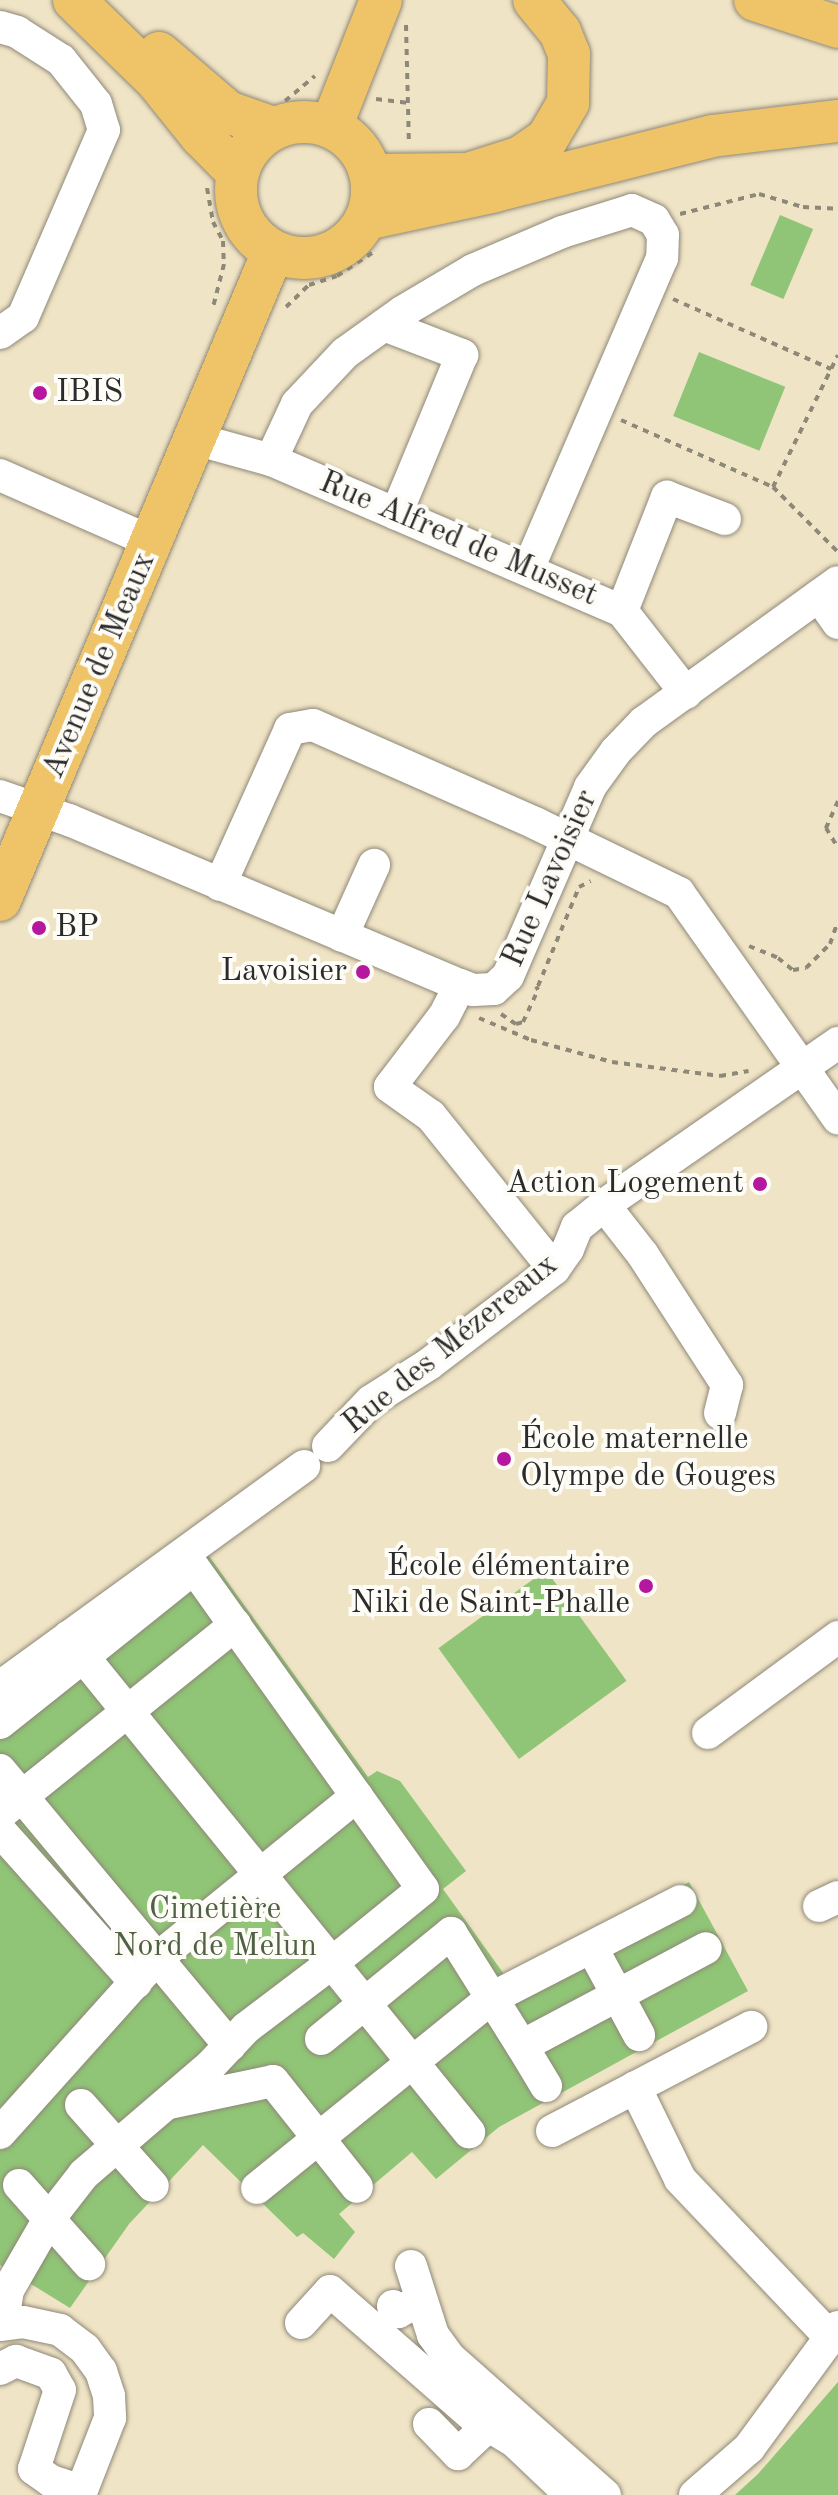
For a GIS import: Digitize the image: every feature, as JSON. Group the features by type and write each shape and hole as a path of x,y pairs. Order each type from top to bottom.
{"main road":[{"path":"74,0 157,81 201,136 235,196 241,218 254,238 273,252 294,258 326,254 354,237 495,191 712,136 838,121"},
{"path":"101,0 228,112 312,121 331,127 356,147 371,175 375,231"},
{"path":"371,175 468,174 521,157 547,139 568,103 569,54 560,32 534,0"},
{"path":"755,0 838,27"},
{"path":"331,127 393,6"},
{"path":"222,175 277,115"},
{"name":"Avenue de Meaux","path":"0,900 273,252"}],"street":[{"path":"0,27 17,32 61,60 96,104 104,130 23,317 0,333"},
{"path":"271,460 297,404 345,353 384,325 473,270 562,232 632,210 654,220 663,235 662,258 528,569"},
{"path":"384,325 462,355 396,514"},
{"name":"Rue Alfred de Musset","path":"196,436 271,460 622,611 686,693"},
{"path":"0,475 152,542"},
{"path":"622,611 667,497 725,519"},
{"path":"828,589 838,623"},
{"name":"Rue Lavoisier","path":"0,796 342,936 455,995 503,984 590,787 616,751 644,722 828,589"},
{"path":"220,885 290,729 313,725 679,893 838,1118"},
{"path":"342,936 374,865"},
{"path":"455,995 390,1087 431,1116 554,1269"},
{"name":"Rue des Mézereaux","path":"0,1687 76,1647 316,1456 371,1401 429,1364 554,1269 568,1249 577,1227 604,1205 838,1043"},
{"path":"604,1205 643,1255 727,1385 720,1413"},
{"path":"0,1723 76,1647 194,1568 423,1889 246,2028 166,2104 84,2174 49,2219 8,2290 3,2324 23,2322 60,2330 85,2349 101,2371 109,2396 110,2418 81,2493 51,2481 34,2469 60,2390 51,2374 16,2361 0,2369"},
{"path":"5,1822 128,1711 235,1625"},
{"path":"708,1733 838,1637"},
{"path":"76,1647 469,2132"},
{"path":"0,1770 5,1822 146,1972 230,2046"},
{"path":"5,2117 146,1972 357,1796"},
{"path":"257,2188 492,1998 681,1901"},
{"path":"321,2039 451,1933 546,2086"},
{"path":"592,1948 639,2035"},
{"path":"522,2046 706,1948"},
{"path":"552,2131 751,2027"},
{"path":"166,2104 273,2081 357,2187"},
{"path":"635,2087 680,2179 834,2331 749,2448 695,2495"},
{"path":"81,2105 153,2186"},
{"path":"19,2185 89,2264"},
{"path":"411,2266 406,2304 450,2358 605,2495"},
{"path":"301,2323 330,2291 474,2417 514,2441 571,2495"},
{"path":"429,2424 458,2454 488,2426"}],"path":[{"path":"393,6 408,103 409,148"},
{"path":"277,115 322,65"},
{"path":"370,98 408,103"},
{"path":"209,317 224,264 223,241 213,222 222,175"},
{"path":"654,220 759,194 803,207 838,209"},
{"path":"282,313 309,285 351,269 375,231"},
{"path":"649,288 831,369"},
{"path":"773,487 838,355"},
{"path":"597,409 773,487 838,552"},
{"path":"838,801 826,828 838,848"},
{"path":"538,986 579,887 589,881 597,883"},
{"path":"724,955 738,946 753,946 793,970 806,968 830,944 838,921"},
{"path":"455,995 502,1027 531,1040 612,1062 720,1076 754,1070 769,1093"},
{"path":"502,1027 506,1019"}],"green space":[{"path":"780,215 813,229 783,299 750,285"},
{"path":"699,352 785,387 759,451 673,416"},
{"name":"Cimetière Nord de Melun","path":"206,1552 368,1777 377,1771 400,1781 466,1871 443,1889 506,1977 689,1882 748,1991 499,2127 436,2179 412,2152 339,2214 355,2232 334,2259 303,2233 297,2237 203,2145 129,2224 70,2308 0,2265 0,1700"},
{"path":"546,1570 627,1681 519,1759 438,1648"},
{"path":"838,2382 838,2495 735,2495 758,2474"}],"place":[{"name":"IBIS","path":"40,393"},
{"name":"BP","path":"39,928"},
{"name":"Lavoisier","path":"363,972"},
{"name":"Action Logement","path":"760,1184"},
{"name":"École maternelle Olympe de Gouges","path":"504,1459"},
{"name":"École élémentaire Niki de Saint-Phalle","path":"646,1586"}]}
